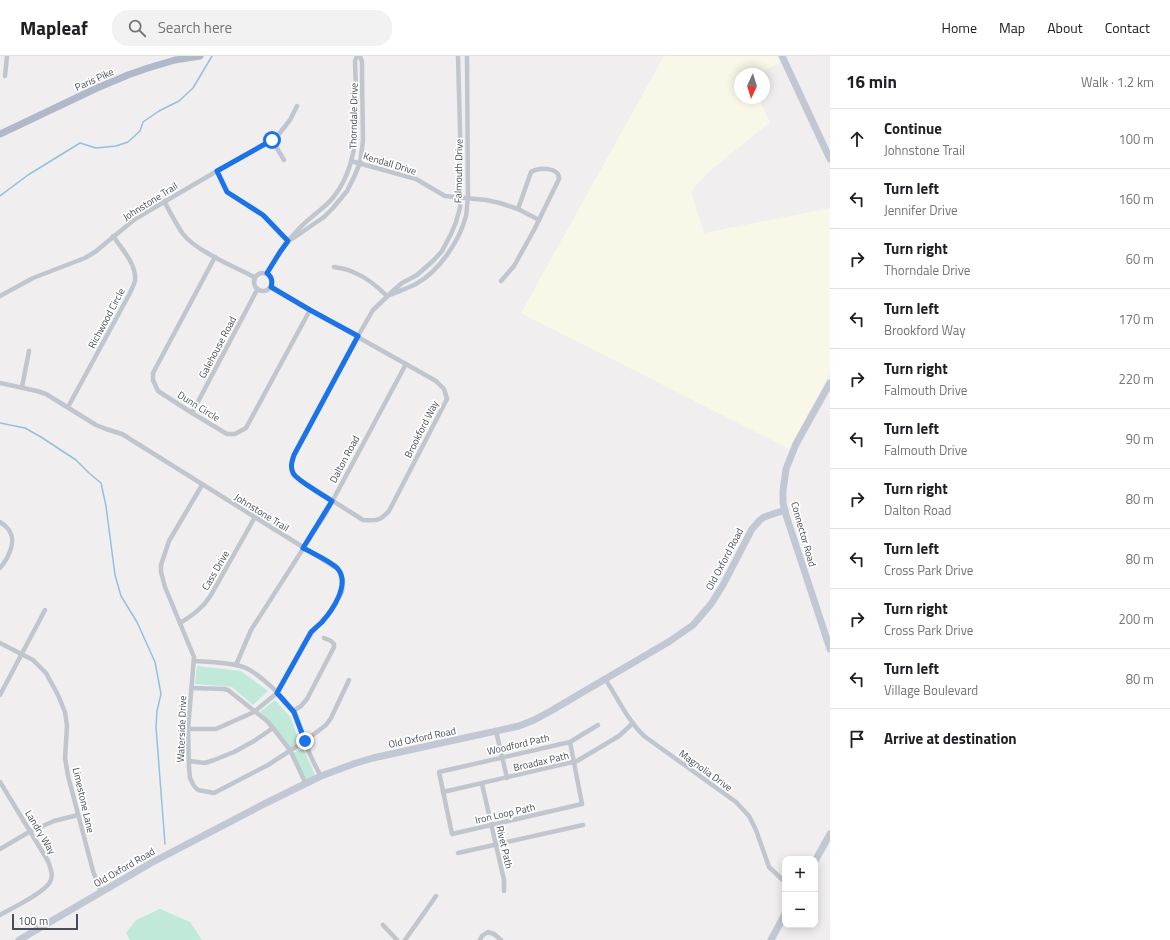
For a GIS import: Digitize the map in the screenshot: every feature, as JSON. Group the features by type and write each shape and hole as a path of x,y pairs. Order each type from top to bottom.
{"main road":[{"name":"Paris Pike","path":"0,134 128,75 181,57 200,56"}],"street":[{"path":"5,76 7,56"},
{"name":"Thorndale Drive","path":"267,273 288,241 303,224 328,203 336,194 348,173 356,144 355,61 358,56 362,62 363,141 360,163 347,191 333,208 324,217 288,241"},
{"name":"Falmouth Drive","path":"332,501 293,474 291,464 294,455 373,310 402,283 417,275 434,260 442,251 452,234 460,208 458,56"},
{"name":"Falmouth Drive","path":"387,296 416,284 430,274 451,249 461,230 466,216 468,198 467,56"},
{"path":"782,56 830,159"},
{"name":"Johnstone Trail","path":"0,296 33,278 85,258 95,252 135,219 275,139 290,120 297,106"},
{"path":"272,140 284,160"},
{"name":"Kendall Drive","path":"351,161 416,180 445,196 500,203 518,209 539,220"},
{"path":"501,281 514,266 539,220 559,179 559,175 549,169 535,169 531,172 518,209"},
{"path":"217,171 227,192 263,215 288,241"},
{"path":"164,202 183,234 194,244 215,257 254,277"},
{"path":"328,203 333,208"},
{"name":"Richwood Circle","path":"68,407 135,282 134,270 113,236"},
{"name":"Dunn Circle","path":"215,257 153,373 152,380 158,391 227,434 236,434 246,428 310,310"},
{"path":"334,267 352,271 373,284 387,296"},
{"path":"262,272 267,273 272,281 271,287 262,292 257,290 253,284 254,277 262,272"},
{"name":"Brookford Way","path":"271,287 436,381 444,389 446,399 389,511 384,517 379,520 363,520 332,501"},
{"name":"Galehouse Road","path":"192,413 257,290"},
{"path":"22,387 29,351"},
{"name":"Dalton Road","path":"236,665 251,630 332,501 406,364"},
{"name":"Johnstone Trail","path":"0,383 22,387 46,394 103,428 122,434 338,569 343,580 342,592 328,614 308,637 277,693"},
{"name":"Connector Road","path":"830,383 796,444 788,463 783,491 785,510 830,649"},
{"name":"Waterside Drive","path":"202,485 169,541 161,565 165,587 192,652 194,661 188,730 190,778 194,786 198,790 214,793 268,765 305,741 326,725 331,718 349,680"},
{"name":"Old Oxford Road","path":"19,940 158,859 321,776 365,760 519,726 534,720 670,641 693,625 711,604 727,578 755,524 764,518 785,510"},
{"name":"Cass Drive","path":"180,623 197,612 204,605 255,517"},
{"path":"0,522 10,531 13,543 11,551 3,566 0,568"},
{"path":"0,695 45,610"},
{"path":"293,711 301,706 307,699 334,647 334,644 331,641 324,638"},
{"name":"Limestone Lane","path":"0,643 33,660 46,673 65,712 67,726 66,758 68,776 93,871 101,892"},
{"path":"194,661 236,665 247,668 255,673 277,693 293,711 321,776"},
{"name":"Magnolia Drive","path":"605,679 633,723 644,736 736,802 749,816 756,830 769,867 782,879"},
{"path":"191,688 228,690 268,721 290,750 306,784"},
{"path":"188,730 216,729 255,711 277,693"},
{"name":"Broadax Path","path":"443,792 581,760 610,742 633,723"},
{"name":"Woodford Path","path":"439,772 570,742 598,724"},
{"path":"189,760 205,763 214,760 234,752 273,728"},
{"path":"496,731 507,778"},
{"path":"570,742 574,762"},
{"name":"Iron Loop Path","path":"439,772 452,834 582,804 574,762"},
{"name":"Landry Way","path":"0,782 48,861 52,873 50,882 40,892 0,915"},
{"name":"Rivet Path","path":"482,784 504,880 504,890"},
{"path":"0,849 29,832 54,821 78,815"},
{"path":"458,853 583,825"},
{"path":"818,856 830,834"},
{"path":"405,940 436,896"},
{"path":"771,940 782,920"},
{"path":"383,925 397,940"},
{"path":"480,940 482,936 488,932 494,934 501,940"}],"shaded area":[{"path":"664,56 778,56 781,62 770,68 734,68 734,104 761,104 770,122 705,175 693,189 692,194 704,233 830,208 830,373 789,449 521,313"}],"green space":[{"path":"197,666 241,671 268,691 253,705 232,687 195,684"},
{"path":"275,700 291,718 299,741 291,748 275,727 260,712"},
{"path":"303,748 316,777 307,781 293,753"},
{"path":"160,909 190,922 202,940 130,940 126,933 136,920"}],"waterway":[{"path":"0,196 28,175 80,143 96,148 116,146 128,142 140,131 143,122 159,111 179,101 193,88 212,56"},
{"path":"0,423 25,428 41,437 76,460 101,483 106,506 115,575 121,596 137,622 155,662 161,694 157,711 156,727 165,844"}],"route":[{"path":"272,140 217,171 227,192 234,198 263,215 288,241 267,273 270,275 272,281 271,287 358,336 294,455 291,464 293,474 332,501 303,548 338,569 343,580 342,592 328,614 311,632 277,693 294,712 305,741"}]}
